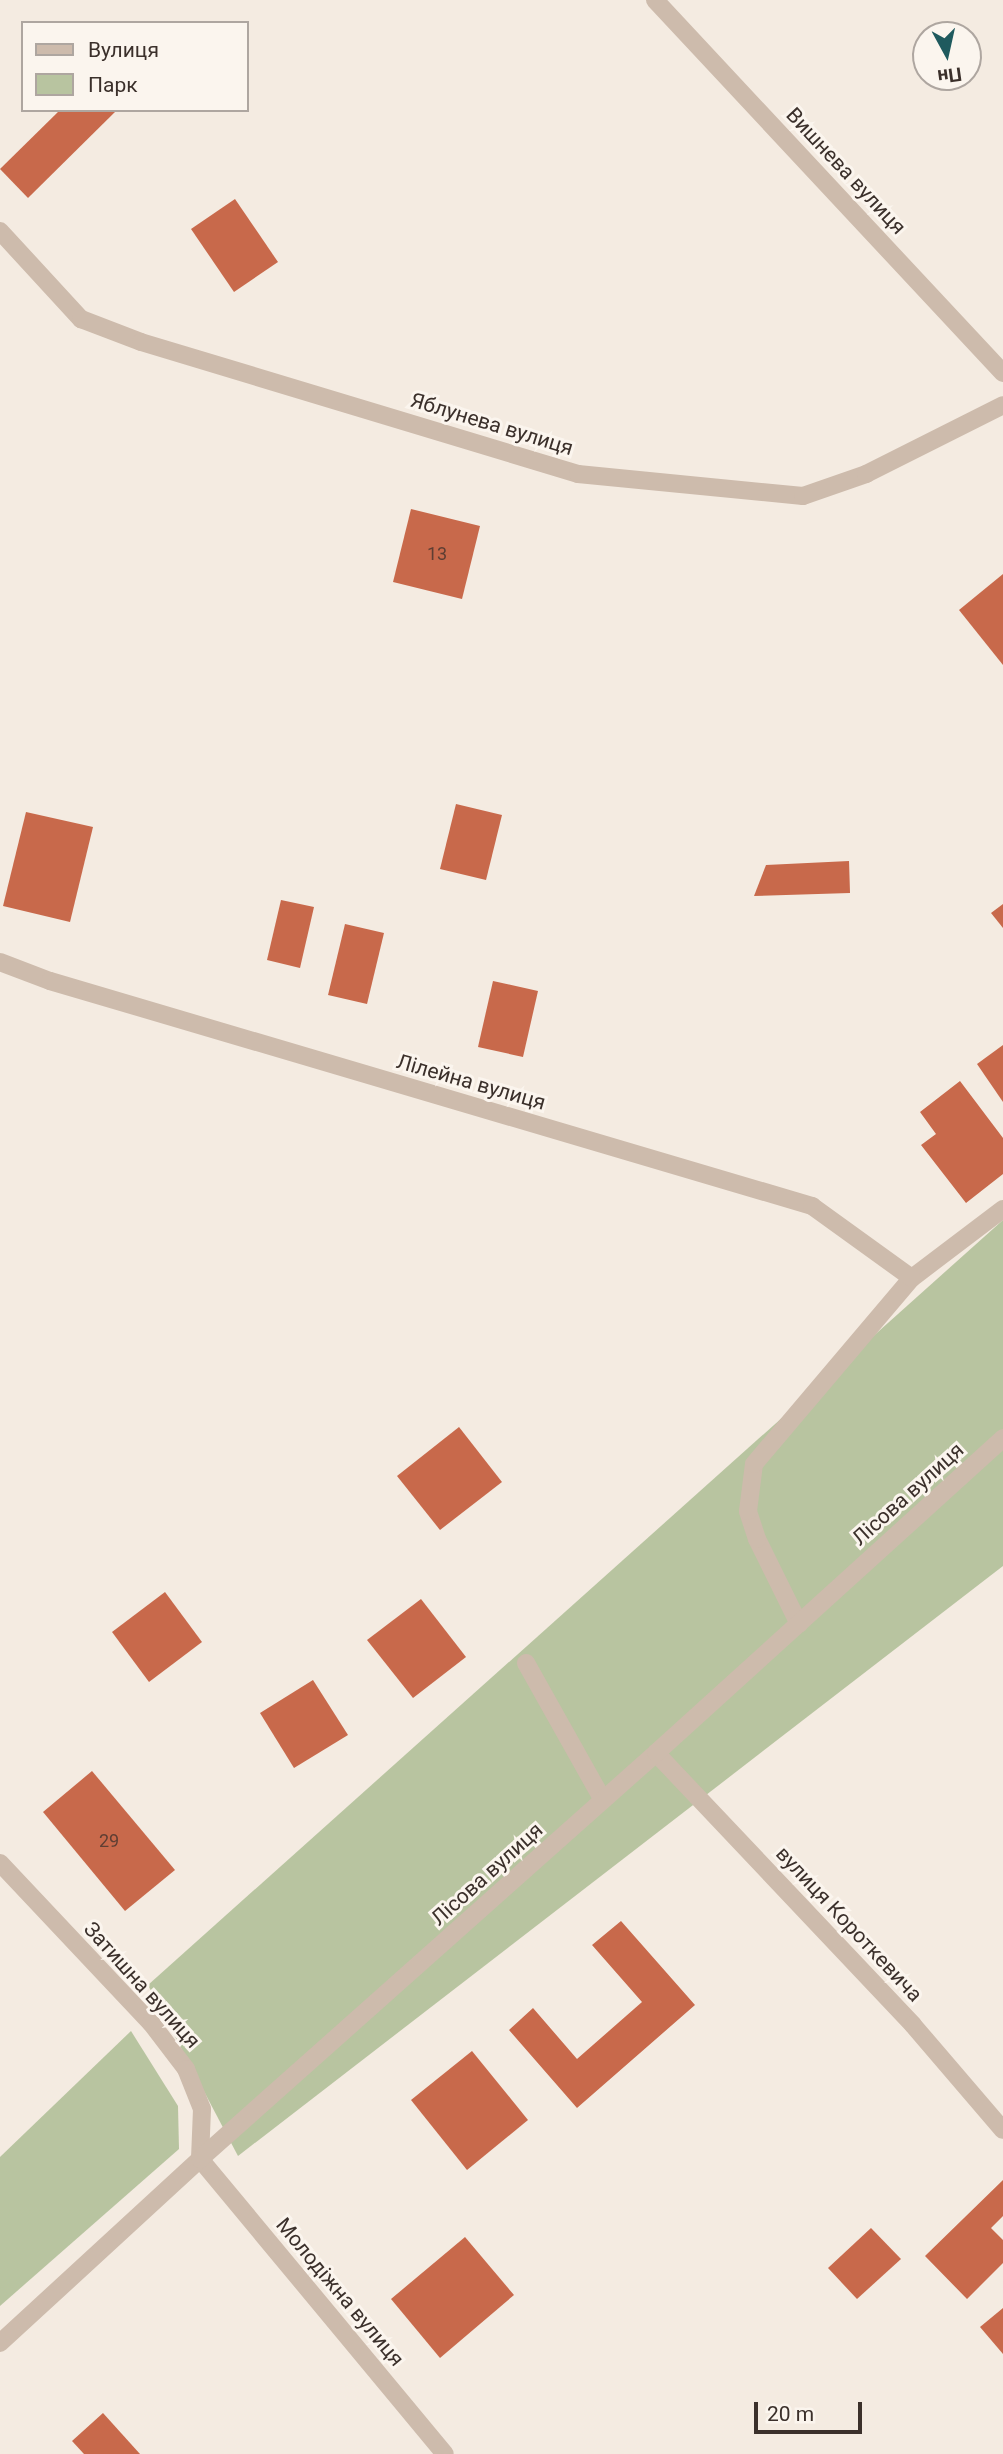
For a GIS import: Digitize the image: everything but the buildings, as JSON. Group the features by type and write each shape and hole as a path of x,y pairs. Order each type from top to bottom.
{"street":[{"name":"Вишнева вулиця","path":"655,0 1003,373"},
{"name":"Яблунева вулиця","path":"0,231 81,319 141,342 578,474 803,496 866,474 1003,405"},
{"name":"Лілейна вулиця","path":"0,962 63,985 812,1206 912,1278"},
{"path":"799,1624 757,1539 748,1511 754,1464 912,1278 1003,1209"},
{"name":"Лісова вулиця","path":"0,2343 200,2159 656,1753 1003,1438"},
{"path":"526,1664 603,1800"},
{"name":"вулиця Короткевича","path":"656,1753 913,2025 1003,2130"},
{"name":"Затишна вулиця","path":"0,1863 151,2023 186,2069 202,2109 200,2159"},
{"name":"Молодіжна вулиця","path":"200,2159 445,2454"}],"green space":[{"path":"1003,1220 1003,1566 238,2156 148,1985"},
{"path":"131,2031 178,2106 179,2149 0,2306 0,2157"}]}
